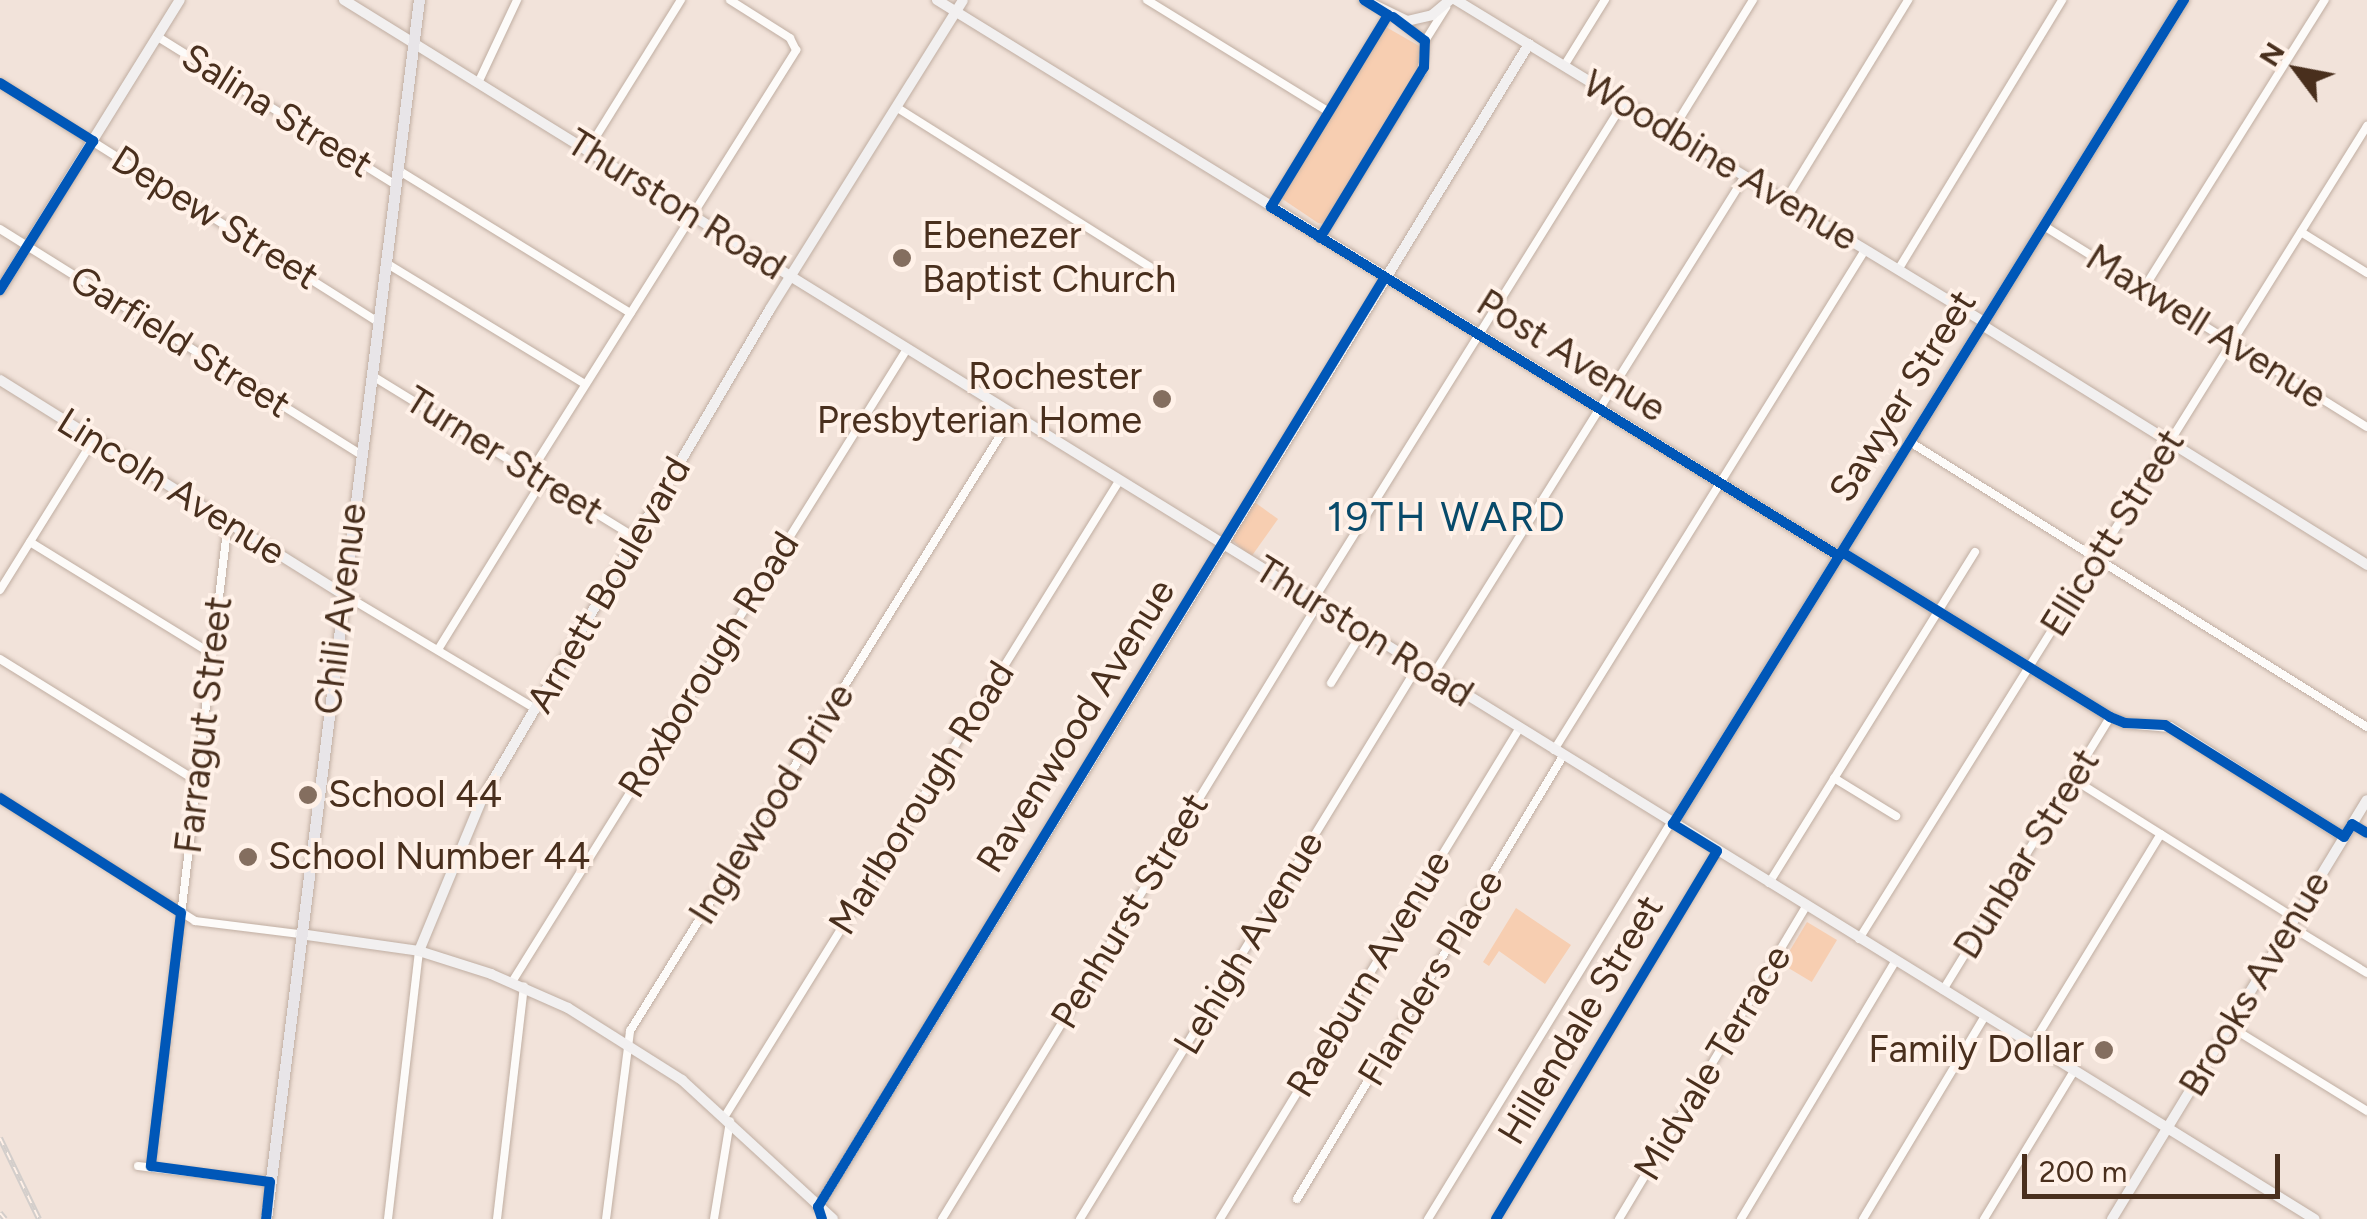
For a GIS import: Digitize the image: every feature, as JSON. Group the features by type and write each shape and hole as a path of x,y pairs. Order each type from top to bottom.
{"main road":[{"name":"Chili Avenue","path":"266,1219 419,0"}],"street":[{"path":"0,290 180,0"},
{"name":"Thurston Road","path":"344,0 2315,1219"},
{"path":"478,84 517,0"},
{"path":"587,151 681,0"},
{"path":"530,473 796,50 790,38 730,0"},
{"name":"Post Avenue","path":"937,0 1720,484 1938,610 2110,717 2125,723 2170,728 2344,837"},
{"name":"Arnett Boulevard","path":"388,1219 419,952 470,823 790,276 963,0"},
{"path":"1148,0 1329,112"},
{"path":"1364,0 1425,41"},
{"path":"1390,16 1422,19 1452,0"},
{"path":"1320,238 1422,72 1425,41 1452,0"},
{"name":"Woodbine Avenue","path":"1452,0 1785,200 2367,565"},
{"path":"1564,66 1605,0"},
{"path":"1672,132 1754,0"},
{"path":"1785,200 1908,0"},
{"path":"1898,270 2062,0"},
{"name":"Sawyer Street","path":"1672,823 2184,0"},
{"path":"2144,288 2324,0"},
{"path":"1271,207 1390,16"},
{"name":"Salina Street","path":"158,37 396,185"},
{"name":"Ravenwood Avenue","path":"821,1212 1222,544 1529,44"},
{"name":"Depew Street","path":"0,83 378,322"},
{"name":"Penhurst Street","path":"942,1219 1478,334 1624,102"},
{"path":"896,107 1150,266"},
{"name":"Ellicott Street","path":"1860,939 2366,130"},
{"name":"Salina Street","path":"398,170 630,313"},
{"path":"1433,675 1744,176"},
{"name":"Maxwell Avenue","path":"2044,226 2367,428"},
{"name":"Garfield Street","path":"0,230 361,454"},
{"path":"2301,232 2367,273"},
{"name":"Flanders Place","path":"1297,1199 1720,484 1865,250"},
{"path":"386,263 584,384"},
{"name":"Roxborough Road","path":"512,982 907,349"},
{"name":"Turner Street","path":"372,375 636,538"},
{"name":"Lincoln Avenue","path":"0,380 343,594"},
{"name":"Inglewood Drive","path":"606,1219 626,1041 1013,415"},
{"path":"0,590 94,439"},
{"path":"1910,442 2367,726"},
{"path":"439,648 542,481"},
{"name":"Marlborough Road","path":"714,1219 728,1118 1120,481"},
{"name":"Farragut Street","path":"151,1166 228,522"},
{"path":"30,542 212,654"},
{"path":"1768,883 1975,552"},
{"path":"343,594 536,709"},
{"path":"1331,682 1362,631"},
{"path":"0,659 197,782"},
{"name":"Lehigh Avenue","path":"1080,1219 1418,666"},
{"name":"Dunbar Street","path":"1943,990 2110,717"},
{"name":"Raeburn Avenue","path":"1220,1219 1519,728"},
{"path":"1834,778 1896,816"},
{"path":"2073,779 2367,972"},
{"path":"0,798 200,922 419,952 524,987 626,1041 728,1118 821,1212 834,1219"},
{"name":"Brooks Avenue","path":"2112,1219 2367,800"},
{"path":"1428,1219 1672,823"},
{"path":"2352,824 2367,833"},
{"path":"2032,1045 2161,834"},
{"name":"Hillendale Street","path":"1496,1219 1718,851"},
{"name":"Midvale Terrace","path":"1619,1219 1806,906"},
{"path":"1741,1219 1896,962"},
{"path":"497,1219 524,987"},
{"path":"1863,1219 1985,1016"},
{"path":"2229,1026 2367,1111"},
{"path":"1984,1219 2074,1071"},
{"path":"138,1166 270,1182"}],"shaded area":[{"path":"1386,27 1421,47 1421,63 1324,224 1318,223 1281,198"},
{"path":"1253,501 1278,519 1251,557 1231,539"},
{"path":"1516,908 1571,945 1545,984 1499,951 1489,966 1483,962"},
{"path":"1807,922 1837,940 1812,982 1782,964"}],"railway":[{"path":"0,1138 39,1219"},
{"path":"0,1213 5,1219"}],"cycle path":[{"path":"1364,0 1388,15 1271,207 1839,556"},
{"path":"1496,1219 1717,851 1673,824 2184,0"},
{"path":"1320,238 1424,67 1425,41 1393,17"},
{"path":"0,83 93,141 0,290"},
{"path":"822,1219 818,1207 1385,277"},
{"path":"1842,552 2110,717 2125,723 2165,725 2344,837 2352,824 2367,833"},
{"path":"0,798 181,913 151,1166 270,1182 266,1219"}],"place":[{"name":"Ebenezer Baptist Church","path":"902,258"},
{"name":"Rochester Presbyterian Home","path":"1162,399"},
{"name":"School 44","path":"308,795"},
{"name":"School Number 44","path":"248,857"},
{"name":"Family Dollar","path":"2104,1050"}],"district":[{"name":"19TH WARD","path":"1447,517"}]}
